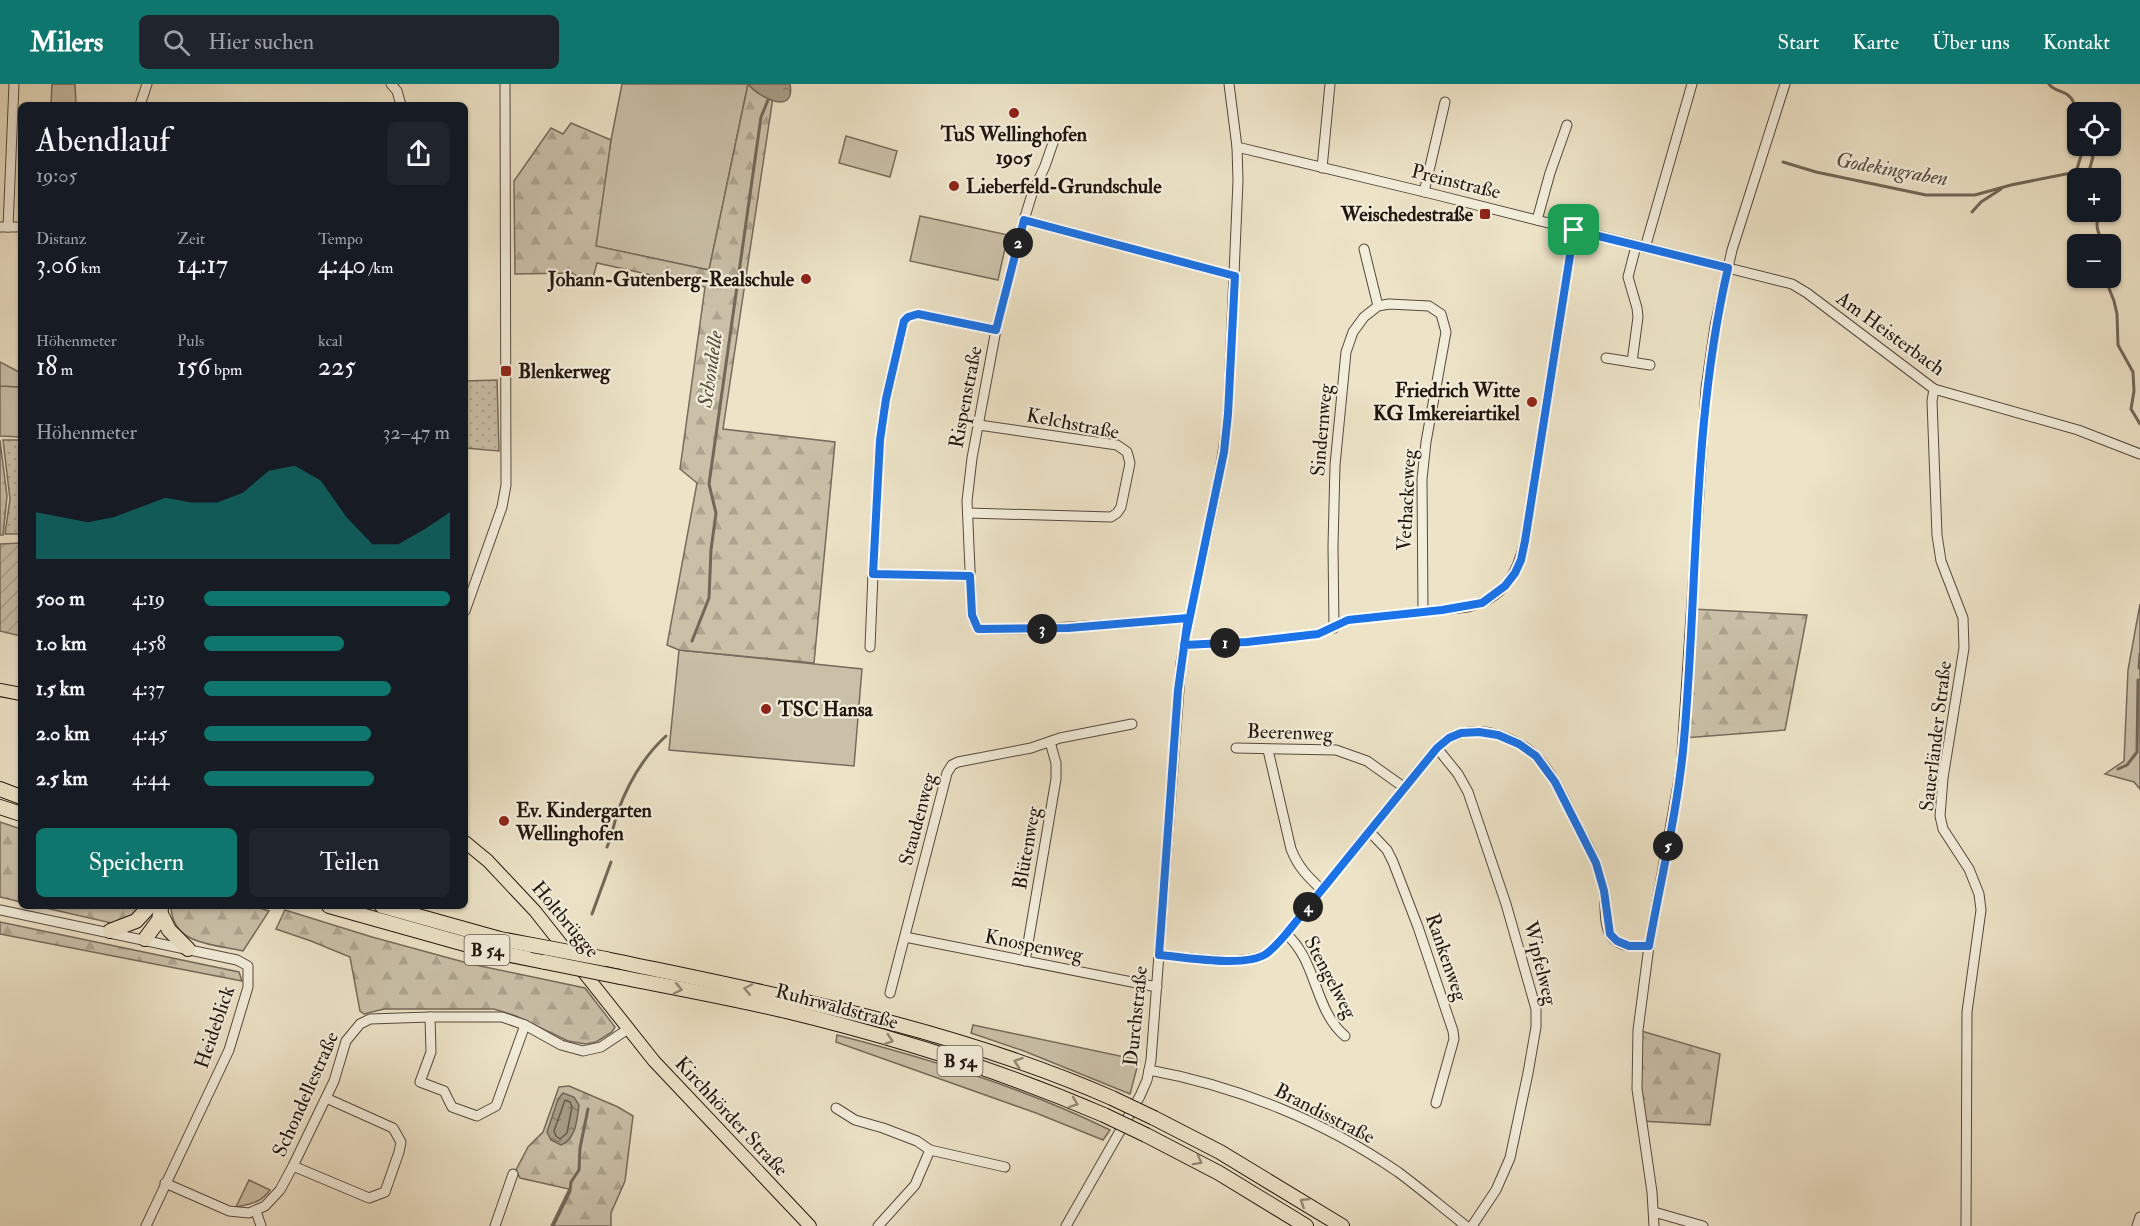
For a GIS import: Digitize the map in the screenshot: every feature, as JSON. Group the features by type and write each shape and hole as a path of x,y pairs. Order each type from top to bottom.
{"highway":[{"path":"0,789 18,796"},
{"path":"0,807 18,813"},
{"path":"110,932 136,921 155,909"},
{"path":"145,939 156,926 155,909"},
{"path":"155,909 169,930 188,949"},
{"name":"Ruhrwaldstraße","path":"340,909 474,947 783,1011 857,1030 984,1069 1104,1115 1146,1135 1219,1173 1306,1226"},
{"name":"Ruhrwaldstraße","path":"393,909 490,936 825,1005 909,1026 1038,1069 1112,1098 1220,1152 1342,1226"}],"main road":[{"path":"1,689 18,693"},
{"name":"Holtbrügge","path":"468,844 488,861 535,911 628,1029"},
{"name":"Kirchhörder Straße","path":"628,1029 669,1077 810,1226"}],"street":[{"path":"8,227 14,84"},
{"path":"141,102 147,84"},
{"path":"391,84 397,91 400,102"},
{"path":"468,602 502,507 506,485 506,84"},
{"path":"1229,84 1237,147"},
{"path":"1322,168 1330,84"},
{"path":"1632,362 1638,317 1628,277 1640,247 1692,84"},
{"path":"1654,1226 1637,1089 1638,1030 1649,946 1681,768 1706,388 1715,326 1728,268 1785,84"},
{"path":"1424,192 1445,102"},
{"path":"1537,220 1567,125"},
{"name":"Rispenstraße","path":"1053,143 1024,220 996,330 970,471 968,513 972,615 978,629 1068,628 1188,618"},
{"name":"Preinstraße","path":"1237,147 1728,268"},
{"name":"Durchstraße","path":"1065,1226 1140,1096 1149,1070 1178,690 1188,618 1224,452 1228,414 1235,276 1237,147"},
{"path":"0,150 11,150"},
{"path":"1024,220 1235,276"},
{"path":"1184,645 1247,642 1318,634 1348,620 1482,603 1505,586 1521,560 1574,230"},
{"path":"1364,249 1378,306"},
{"name":"Am Heisterbach","path":"1728,268 1792,284 1934,389 2078,430 2140,454"},
{"name":"Vethackeweg","path":"1378,306 1389,304 1428,306 1441,314 1446,332 1426,442 1422,479 1423,612"},
{"name":"Sindernweg","path":"1334,628 1335,465 1347,352 1353,332 1364,317 1378,306"},
{"path":"870,646 880,440 886,399 904,321 918,314 996,330"},
{"path":"1606,358 1650,364"},
{"name":"Sauerländer Straße","path":"1934,389 1932,401 1937,536 1941,561 1963,618 1964,648 1943,778 1940,816 1943,829 1969,868 1979,894 1981,910 1967,1012 1966,1226"},
{"name":"Kelchstraße","path":"968,513 1111,517 1121,507 1130,463 1127,452 1117,445 978,425"},
{"path":"873,574 970,576"},
{"name":"Staudenweg","path":"890,993 947,773 952,765 1031,748 1060,738 1132,724"},
{"path":"1159,955 1248,960 1266,954 1286,934 1437,748 1455,735 1479,732 1498,735 1519,744 1536,756 1555,782 1596,863 1604,891 1610,934 1617,941 1629,946 1649,946"},
{"name":"Blütenweg","path":"1025,961 1056,779 1056,763 1050,742"},
{"name":"Beerenweg","path":"1236,748 1336,750 1367,761 1405,788"},
{"name":"Wipfelweg","path":"1437,748 1458,774 1468,792 1506,904 1536,1009 1536,1027 1528,1073 1510,1158 1496,1190 1472,1226"},
{"path":"1268,750 1296,863 1306,876 1322,890"},
{"name":"Rankenweg","path":"1370,832 1387,850 1393,862 1418,927 1453,1031 1454,1039 1436,1103"},
{"name":"Heideblick","path":"2,909 237,960 248,966 248,987 229,1050 146,1226"},
{"name":"Stengelweg","path":"1286,934 1294,940 1303,953 1332,1022 1345,1036"},
{"name":"Knospenweg","path":"905,937 1157,987"},
{"name":"Schondellestraße","path":"256,1211 276,1196 334,1081 346,1041 360,1024 375,1018 495,1016 515,1020 561,1045 583,1051 602,1047 628,1029"},
{"path":"430,1017 431,1052 420,1082 444,1091 452,1107 477,1116 496,1106 525,1025"},
{"name":"Brandisstraße","path":"1149,1070 1209,1084 1261,1101 1329,1132 1397,1172 1466,1226"},
{"path":"292,1166 369,1198 385,1192 401,1142 393,1128 326,1098"},
{"path":"836,1108 855,1120 917,1141 930,1150 1005,1167"},
{"path":"878,1226 915,1185 930,1150"},
{"path":"495,1226 513,1174"},
{"path":"165,1183 229,1211 245,1213 256,1211 261,1226"},
{"path":"1654,1212 1703,1226"},
{"path":"2137,1226 2140,1217"}],"green space":[{"path":"52,84 75,84 76,102 51,102"},
{"path":"622,84 748,84 709,270 595,246"},
{"path":"748,84 775,84 723,429 835,442 814,663 679,650 667,645 697,483 680,469 705,287 597,263 591,285 572,273 515,274 514,181 551,128 563,134 571,123 611,140 596,246 709,270"},
{"path":"846,136 897,151 890,177 839,163"},
{"path":"920,216 1008,235 998,280 910,261"},
{"path":"0,362 18,371 18,387 0,386"},
{"path":"497,380 499,451 468,448 468,381"},
{"path":"0,386 18,387 18,437 0,436"},
{"path":"0,440 7,496 3,535 0,535"},
{"path":"3,440 18,440 18,534 5,534 10,499"},
{"path":"18,543 18,635 0,631 0,544"},
{"path":"2140,604 2140,789 2134,782 2105,774 2124,761 2128,670"},
{"path":"1692,609 1807,615 1785,730 1684,738"},
{"name":"TSC Hansa","path":"679,650 862,669 854,766 669,750"},
{"path":"0,822 18,828 18,901 0,897"},
{"path":"50,909 139,909 120,925"},
{"path":"171,909 263,909 269,911 243,951 207,944 186,936 173,919"},
{"path":"285,910 471,964 585,988 615,1027 612,1032 596,1042 586,1044 568,1041 516,1016 494,1009 384,1009 364,1014 360,1011 350,957 276,929"},
{"path":"0,922 239,972 242,981 0,934"},
{"path":"973,1025 1139,1060 1130,1094 1024,1051 971,1033"},
{"path":"1638,1030 1720,1054 1710,1125 1641,1121"},
{"path":"837,1035 976,1076 1044,1101 1110,1130 1103,1140 1036,1113 836,1042"},
{"path":"569,1086 633,1116 625,1181 611,1213 611,1226 551,1226 569,1189 520,1178 516,1170 528,1147 543,1132 559,1087"},
{"path":"249,1180 270,1190 251,1204 236,1207"}],"water":[{"path":"748,84 790,84 790,94 788,99 782,102 775,101 760,94"},
{"path":"563,1093 574,1097 579,1105 573,1134 561,1145 551,1140 547,1132 558,1099"}],"waterway":[{"path":"2049,84 2067,94 2073,102"},
{"name":"Schondelle","path":"692,641 709,598 711,550 716,513 709,484 761,117 768,100"},
{"name":"Godekingraben","path":"1783,162 1816,172 1926,195 1975,195 2076,172 2081,156"},
{"path":"2090,168 2092,156"},
{"path":"1972,212 1981,202 2001,189"},
{"path":"2097,222 2099,234"},
{"path":"2109,288 2117,314 2118,345 2133,372 2134,391 2131,409 2140,424"},
{"path":"2139,668 2140,654"},
{"path":"2118,769 2127,765 2137,752 2138,680"},
{"name":"Schondelle","path":"607,847 618,811 632,780 650,752 666,736"},
{"name":"Schondelle","path":"592,914 611,862"},
{"name":"Schondelle","path":"553,1226 570,1191 571,1182 579,1170 580,1148 588,1109"}],"place":[{"name":"TuS Wellinghofen 1905","path":"1014,113"},
{"name":"Lieberfeld-Grundschule","path":"954,186"},
{"name":"Weischedestraße","path":"1485,214"},
{"name":"Johann-Gutenberg-Realschule","path":"806,279"},
{"name":"Blenkerweg","path":"506,371"},
{"name":"Friedrich Witte KG Imkereiartikel","path":"1532,402"},
{"name":"TSC Hansa","path":"766,709"},
{"name":"Ev. Kindergarten Wellinghofen","path":"504,821"}],"route":[{"path":"1024,220 1235,276 1224,452 1184,645 1247,642 1318,634 1348,620 1468,607 1482,603 1505,586 1515,573 1521,560 1525,541 1574,230 1728,268 1715,326 1706,388 1681,768 1649,946 1624,945 1610,934 1604,891 1596,863 1555,782 1536,756 1519,744 1498,735 1479,732 1461,733 1449,738 1437,748 1286,934 1266,954 1255,959 1235,961 1159,955 1178,690 1181,663 1188,618 1068,628 978,629 972,615 970,576 873,574 880,440 886,399 904,321 918,314 996,330 1024,220"}]}
